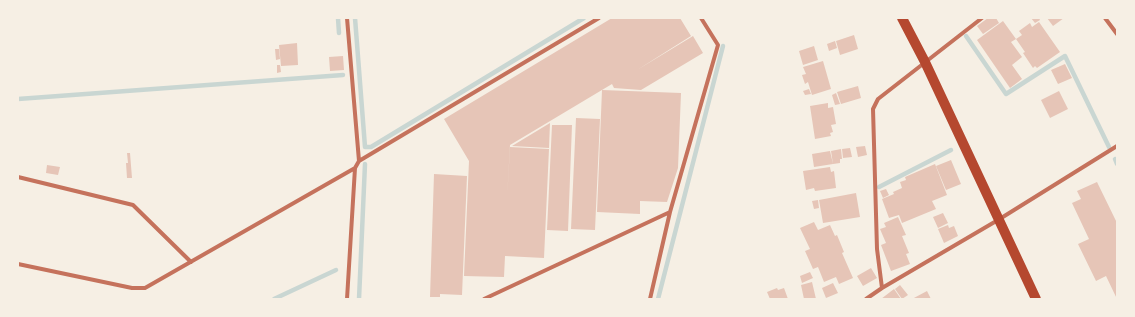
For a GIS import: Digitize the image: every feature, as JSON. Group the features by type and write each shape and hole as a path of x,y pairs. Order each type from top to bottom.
{"main road":[{"path":"902,18 925,62 1036,299"}],"street":[{"path":"347,18 359,161"},
{"path":"347,299 355,168 359,161 599,18"},
{"path":"650,299 670,212 718,45 701,18"},
{"path":"882,288 877,249 873,109 878,99 982,18"},
{"path":"1105,18 1117,34"},
{"path":"866,299 882,288 998,220 1117,146"},
{"path":"18,264 132,288 145,288 355,168"},
{"path":"18,177 133,205 191,262"},
{"path":"484,299 670,212"}],"building":[{"path":"612,18 680,18 691,36 637,70 693,36 703,53 641,90 614,88 612,84 510,145 507,200 510,147 549,149 544,258 505,256 504,277 464,276 469,161 444,119"},
{"path":"988,18 996,18 999,23 983,34 977,26"},
{"path":"1031,18 1039,18 1040,20 1035,23"},
{"path":"1047,18 1064,18 1053,26"},
{"path":"1003,21 1016,39 1011,42 1022,57 1012,65 1022,79 1010,88 977,40"},
{"path":"1039,22 1060,52 1037,68 1035,66 1033,68 1016,39 1022,35 1019,31 1030,23 1032,27"},
{"path":"854,35 858,49 840,55 836,41"},
{"path":"835,41 837,48 829,51 827,44"},
{"path":"297,43 298,65 281,66 279,45"},
{"path":"814,46 818,60 803,65 799,51"},
{"path":"275,49 279,49 280,59 276,60"},
{"path":"343,56 344,70 330,71 329,57"},
{"path":"823,61 831,89 812,95 808,82 805,84 802,75 806,74 803,67"},
{"path":"1065,64 1072,78 1058,84 1051,70"},
{"path":"277,65 280,65 281,72 277,73"},
{"path":"858,86 861,98 841,104 837,92"},
{"path":"809,89 811,94 805,95 803,91"},
{"path":"602,90 681,93 678,168 667,202 640,201 640,214 597,212"},
{"path":"1059,91 1068,109 1050,118 1041,100"},
{"path":"836,93 840,104 835,105 832,95"},
{"path":"828,103 828,108 833,107 836,124 831,125 833,132 830,133 831,136 815,139 810,106"},
{"path":"576,118 600,119 595,230 571,229"},
{"path":"550,123 549,148 512,146"},
{"path":"552,125 572,125 568,231 547,230"},
{"path":"865,146 867,155 858,157 856,147"},
{"path":"850,148 852,157 843,158 842,149"},
{"path":"841,149 842,159 840,159 840,163 833,164 831,151"},
{"path":"830,151 833,164 814,167 812,154"},
{"path":"127,153 130,153 132,178 127,178"},
{"path":"951,160 961,184 946,190 936,166"},
{"path":"935,164 947,195 932,201 936,209 902,223 899,215 889,218 882,199 894,194 893,192 902,188 900,182 906,180 905,177"},
{"path":"47,165 60,167 58,175 46,173"},
{"path":"830,167 831,172 834,171 836,188 815,191 814,188 806,190 803,171"},
{"path":"434,174 467,176 462,295 440,294 440,297 430,297"},
{"path":"1097,182 1117,223 1117,299 1106,276 1096,281 1078,244 1089,239 1072,203 1081,199 1077,191"},
{"path":"886,189 889,195 883,198 880,191"},
{"path":"856,193 860,217 823,223 819,200"},
{"path":"818,200 819,208 814,209 812,201"},
{"path":"943,213 948,223 938,228 933,217"},
{"path":"898,217 906,235 902,236 909,253 906,254 910,264 891,271 881,245 886,243 880,229 886,227 884,223"},
{"path":"814,222 818,230 830,225 835,236 837,235 844,252 842,253 853,278 839,284 836,277 824,282 818,267 813,269 805,251 810,249 800,228"},
{"path":"948,225 949,228 954,226 958,236 944,243 938,229"},
{"path":"871,268 877,278 863,286 857,276"},
{"path":"810,272 813,278 802,283 800,276"},
{"path":"812,282 816,299 804,299 801,285"},
{"path":"833,283 838,293 826,298 822,288"},
{"path":"900,285 908,295 902,299 895,289"},
{"path":"777,288 778,290 784,288 788,299 770,299 767,292"},
{"path":"894,289 901,299 881,299"},
{"path":"927,291 931,299 912,299"}],"waterway":[{"path":"338,18 339,33"},
{"path":"355,18 365,147 371,147 584,18"},
{"path":"966,36 1006,94 1065,56 1109,147"},
{"path":"658,299 723,46"},
{"path":"18,99 343,75"},
{"path":"879,187 951,150"},
{"path":"1115,159 1117,164"},
{"path":"359,299 365,164"},
{"path":"274,299 336,270"}]}
